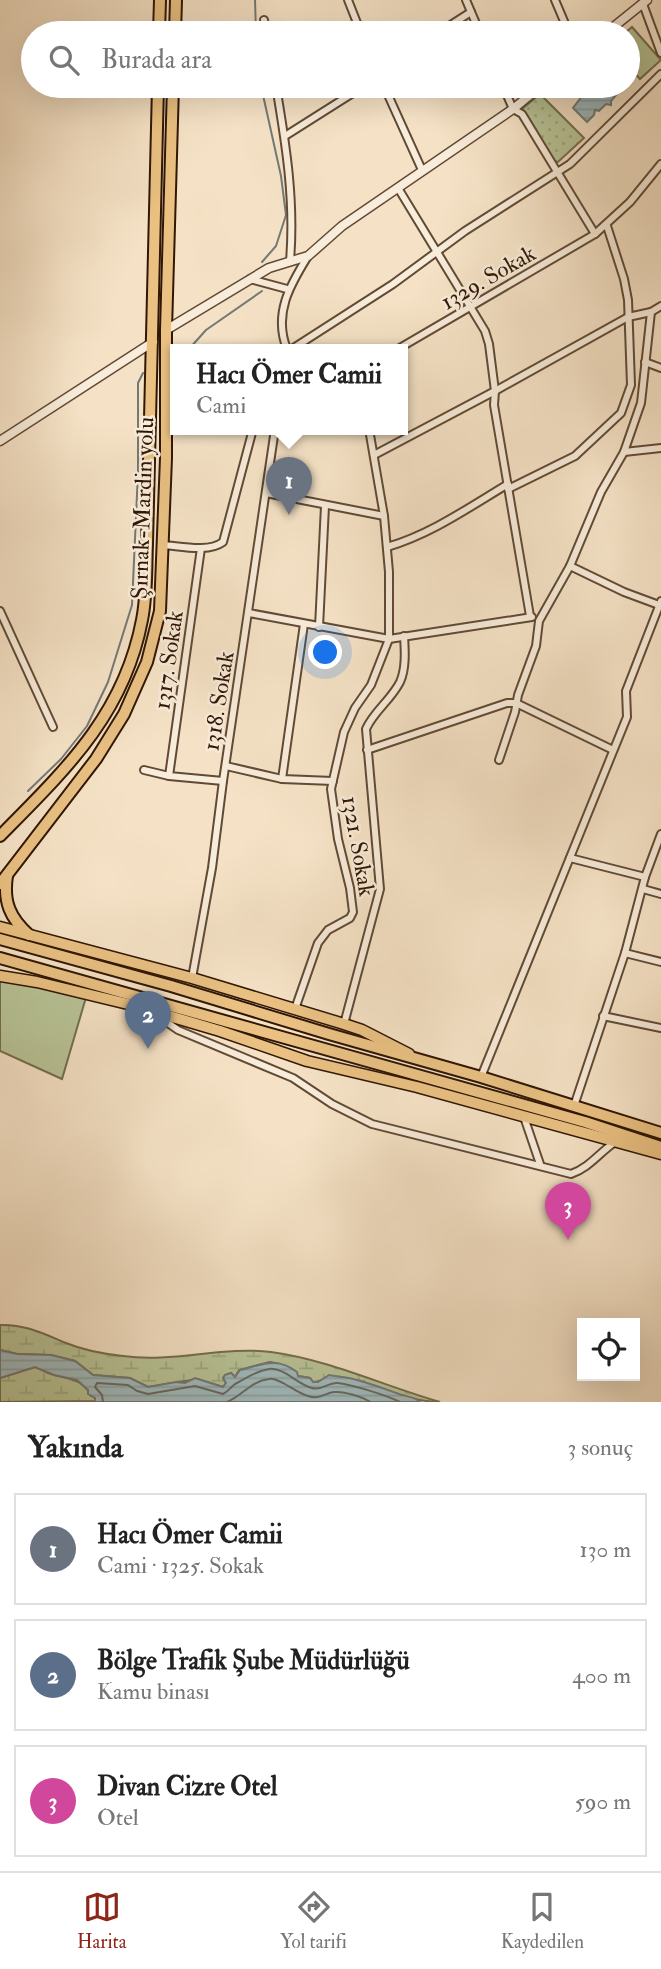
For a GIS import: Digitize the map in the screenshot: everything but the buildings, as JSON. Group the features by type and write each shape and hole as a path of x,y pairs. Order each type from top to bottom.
{"highway":[{"path":"159,21 160,0"},
{"path":"175,21 176,0"},
{"name":"Şırnak-Mardin yolu","path":"0,836 80,753 107,713 128,670 142,619 148,531 158,98"},
{"name":"Şırnak-Mardin yolu","path":"3,880 96,760 124,714 148,662 160,611 166,458 166,330 173,98"},
{"path":"3,880 8,906 18,924 29,935"},
{"path":"0,939 171,986 661,1133"},
{"path":"0,958 558,1114 661,1147"}],"main road":[{"path":"0,927 192,978 344,1024 362,1030 419,1059"},
{"path":"0,976 37,982 152,1011 307,1061 417,1087 661,1154"}],"street":[{"path":"348,0 356,21"},
{"path":"466,0 475,21"},
{"path":"555,0 564,21"},
{"path":"621,21 645,2 661,53"},
{"path":"457,21 471,12"},
{"path":"640,95 661,74"},
{"path":"278,98 291,186 290,261"},
{"path":"285,136 345,98"},
{"path":"389,98 422,170"},
{"path":"508,98 513,109 522,114 595,234"},
{"path":"280,344 287,289 308,256 342,226 526,98"},
{"path":"297,344 393,284 436,252 570,164 637,98"},
{"name":"1329. Sokak","path":"407,344 607,226 661,164"},
{"path":"398,188 485,331 495,391 494,405 530,615"},
{"path":"387,547 433,530 508,487 575,456 621,413 631,385 628,317 624,279 607,226"},
{"path":"166,330 269,268 308,256"},
{"path":"250,279 287,289"},
{"path":"374,455 628,317 651,312 661,306"},
{"path":"499,760 536,646 540,621 570,566 601,492 624,452 641,403 651,312"},
{"path":"283,338 286,344"},
{"path":"0,441 153,342"},
{"path":"645,362 661,369"},
{"path":"163,545 201,548 217,546 223,542 251,435"},
{"name":"1318. Sokak","path":"192,978 212,868 274,435"},
{"name":"1321. Sokak","path":"295,1009 318,943 328,930 349,918 353,912 331,789 344,732 355,708 371,685 389,639 387,547 370,435"},
{"path":"624,452 661,448"},
{"path":"266,493 384,516"},
{"path":"319,627 325,506"},
{"name":"1317. Sokak","path":"169,776 201,548"},
{"path":"481,1077 627,717 626,691 660,603 624,592 570,566"},
{"path":"0,611 53,727"},
{"path":"248,613 389,639 530,615 540,621"},
{"path":"282,779 304,624"},
{"path":"344,1024 380,889 366,729 400,682 405,655 404,636"},
{"path":"368,750 507,703 516,703 613,750"},
{"path":"226,766 282,779 333,781"},
{"path":"144,769 169,776 223,781"},
{"path":"574,1106 625,953 645,877 661,834"},
{"path":"570,858 645,877"},
{"path":"643,889 661,894"},
{"path":"625,953 661,962"},
{"path":"152,1011 178,1030 293,1078 332,1104 372,1124 540,1164"},
{"path":"603,1016 661,1028"},
{"path":"524,1117 540,1164 545,1169 571,1174 585,1169 615,1142"}],"green space":[{"path":"640,36 661,60 640,79"},
{"path":"535,98 544,98 584,138 558,162 554,161 522,109"},
{"path":"0,976 87,994 62,1079 0,1051"},
{"path":"0,1325 26,1328 79,1348 142,1358 234,1351 271,1352 336,1367 440,1402 414,1399 340,1377 313,1382 280,1364 270,1362 239,1370 235,1377 231,1373 225,1375 223,1378 226,1383 223,1387 198,1379 148,1387 130,1378 93,1375 75,1361 51,1355 17,1354 0,1350"},
{"path":"35,1367 79,1382 96,1401 0,1402 0,1378"}],"water":[{"path":"581,98 614,98 611,105 606,104 599,111 595,110 587,122 573,108"},
{"path":"0,1350 17,1354 51,1355 75,1361 93,1375 130,1378 148,1387 185,1383 195,1378 223,1387 226,1383 223,1378 225,1375 231,1373 235,1377 240,1370 276,1363 290,1367 298,1376 310,1378 313,1382 329,1375 350,1378 420,1402 95,1402 95,1398 88,1394 88,1390 77,1380 35,1367 0,1378"}],"waterway":[{"path":"255,0 256,21"},
{"path":"262,262 276,246 286,215 281,176 264,98"},
{"path":"193,344 206,330 262,291"},
{"path":"28,791 61,759 87,726 108,682 132,605 138,472 138,383 143,373"}],"place":[{"name":"Hacı Ömer Camii","path":"289,515"},
{"name":"Bölge Trafik Şube Müdürlüğü","path":"148,1049"},
{"name":"Divan Cizre Otel","path":"568,1240"}]}
